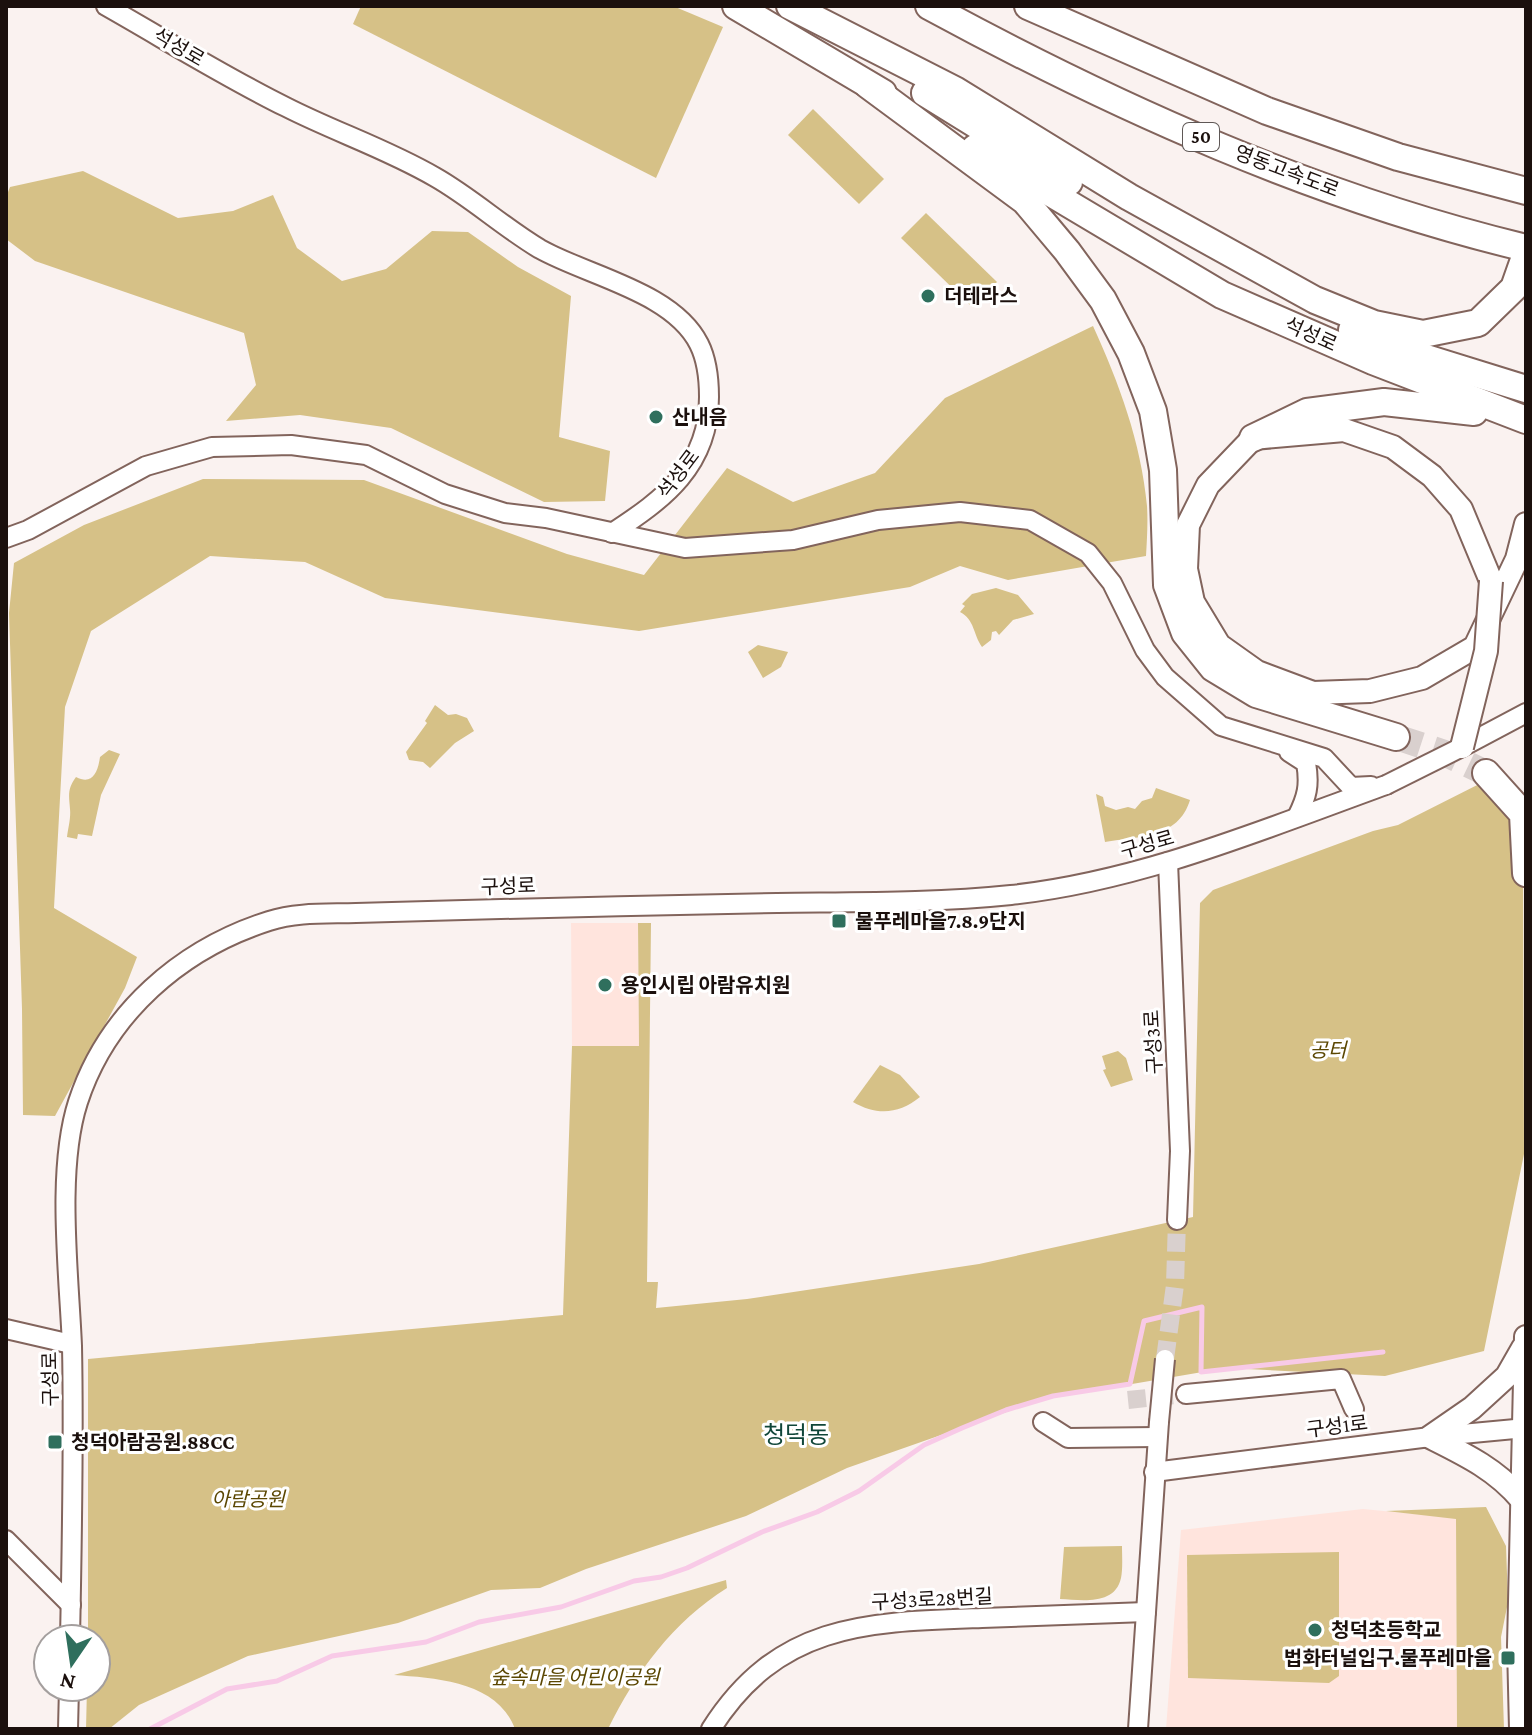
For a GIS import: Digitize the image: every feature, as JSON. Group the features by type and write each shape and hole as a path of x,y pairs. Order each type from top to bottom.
{"highway":[{"name":"석성로","path":"736,6 1222,295 1373,361 1522,419"},
{"name":"석성로","path":"783,6 1094,198 1237,276 1384,345 1522,388"},
{"path":"790,6 955,90"},
{"path":"823,6 1142,204 1315,300 1374,324 1423,334 1478,323 1514,288 1526,251"},
{"name":"영동고속도로","path":"929,6 1059,73 1258,161 1400,214 1526,251"},
{"name":"50","path":"1028,6 1267,111 1398,157 1526,191"},
{"path":"868,85 1025,201 1103,300 1131,353 1153,411 1163,470 1167,585 1185,633 1194,645 1213,668 1256,694 1396,737"},
{"path":"1253,438 1307,412 1384,402 1522,419"},
{"path":"1486,773 1523,814 1526,873"}],"main road":[{"path":"1462,747 1486,651 1491,581 1461,509 1432,476 1393,447 1344,430 1253,438 1208,485 1188,525 1186,569 1193,602 1219,645 1257,672 1313,693 1370,691 1422,678 1475,647 1517,559 1526,524"},
{"path":"1521,1729 1519,1646 1526,1337"},
{"path":"1523,1490 1508,1484 1478,1461 1430,1437 1472,1408 1507,1376 1526,1343"}],"street":[{"name":"석성로","path":"106,6 287,108 378,147 435,177 539,248 647,297 669,310 689,329 699,345 709,385 706,428 699,448 671,490 650,509 612,533"},
{"path":"6,538 39,524 146,466 212,447 291,445 366,455 445,494 505,513 546,518 685,548 793,540 878,520 960,512 1030,520 1088,553 1112,583 1145,650 1165,677 1221,726 1324,758 1351,787 1386,785"},
{"name":"구성로","path":"70,1623 73,1519 68,1150 79,1099 107,1041 142,998 184,961 240,932 291,915 963,899 1063,886 1168,862 1386,785 1526,713"},
{"path":"1276,745 1306,763 1309,793 1297,817"},
{"name":"구성3로","path":"1168,862 1180,1151 1177,1220"},
{"path":"6,1329 71,1344"},
{"path":"1138,1729 1154,1472 1165,1359"},
{"path":"1186,1394 1341,1379 1354,1409"},
{"path":"1043,1422 1068,1438 1158,1429"},
{"name":"구성1로","path":"1154,1472 1524,1428"},
{"path":"6,1540 71,1605"},
{"name":"구성3로28번길","path":"711,1729 737,1695 769,1664 810,1641 851,1628 897,1621 1146,1612"},
{"path":"68,1729 69,1703"}],"shaded area":[{"name":"용인시립 아람유치원","path":"571,923 638,923 639,1046 572,1046"},
{"name":"청덕초등학교","path":"1363,1509 1456,1518 1457,1729 1166,1729 1181,1530"}],"green space":[{"path":"361,6 673,6 723,27 656,178 353,24"},
{"path":"813,109 884,179 859,204 788,135"},
{"path":"83,171 178,218 233,211 273,195 297,248 342,281 386,269 432,231 468,232 518,267 571,296 559,437 610,451 605,501 544,502 391,428 300,415 226,421 256,385 244,333 35,261 6,239 6,197 10,187"},
{"path":"926,213 997,282 972,307 901,238"},
{"path":"1093,326 1120,391 1140,459 1147,506 1146,556 1008,580 960,566 910,587 639,631 385,598 305,562 210,556 91,631 65,707 54,908 137,957 125,988 55,1116 23,1115 9,613 14,563 84,525 203,479 364,480 567,554 644,575 727,468 793,502 875,473 945,398"},
{"path":"996,588 1018,595 1034,614 1013,620 999,635 996,631 992,632 991,640 982,647 971,623 960,612 965,606 962,604 972,594"},
{"path":"758,645 788,652 781,667 763,678 748,652"},
{"path":"435,705 448,715 467,718 474,731 455,743 430,768 423,762 409,760 406,752 427,723 425,721"},
{"path":"109,750 120,754 101,795 92,836 78,834 77,839 67,837 71,785 76,777 87,780 94,776 100,757"},
{"name":"아람공원","path":"1501,773 1523,857 1524,1154 1484,1351 1385,1376 1226,1368 1044,1399 847,1468 746,1516 586,1569 540,1588 491,1590 398,1623 248,1656 139,1705 109,1729 86,1729 87,1703 112,1703 112,1623 88,1623 88,1359 563,1315 572,1046 639,1046 638,923 651,923 647,1282 658,1282 656,1308 747,1299 979,1264 1193,1217 1200,903 1213,890 1373,831 1398,825"},
{"path":"1156,788 1190,800 1176,822 1156,833 1105,842 1096,794 1103,797 1105,806 1116,810 1135,809 1142,801 1152,798"},
{"path":"1118,1051 1126,1058 1133,1080 1111,1087 1103,1070 1106,1069 1102,1056"},
{"path":"880,1065 900,1075 920,1097 904,1107 888,1111 871,1110 853,1102"},
{"path":"1486,1507 1506,1546 1508,1602 1501,1637 1504,1729 1457,1729 1456,1519 1386,1511"},
{"path":"1122,1546 1121,1578 1112,1593 1096,1599 1060,1599 1064,1547"},
{"path":"1339,1552 1339,1676 1329,1683 1188,1678 1187,1555"},
{"name":"숲속마을 어린이공원","path":"726,1580 727,1588 690,1616 658,1650 631,1688 608,1729 515,1729 507,1713 481,1692 447,1681 394,1675"}],"waterway":[{"path":"150,1729 227,1689 277,1681 332,1656 426,1642 479,1622 561,1607 634,1581 661,1577 687,1568 859,1491 924,1445 962,1428 1053,1396 1130,1384 1144,1321 1202,1307 1201,1372 1383,1352"}],"tunnel":[{"path":"1396,737 1442,752 1486,773"},
{"path":"1165,1359 1175,1285 1177,1220"},
{"path":"1128,1400 1186,1394"}],"place":[{"name":"더테라스","path":"928,296"},
{"name":"산내음","path":"656,417"},
{"name":"물푸레마을7.8.9단지","path":"839,921"},
{"name":"용인시립 아람유치원","path":"605,985"},
{"name":"청덕아람공원.88CC","path":"55,1442"},
{"name":"청덕초등학교","path":"1315,1630"},
{"name":"법화터널입구.물푸레마을","path":"1508,1658"}],"district":[{"name":"청덕동","path":"796,1434"}],"park label":[{"name":"공터","path":"1328,1050"}]}
